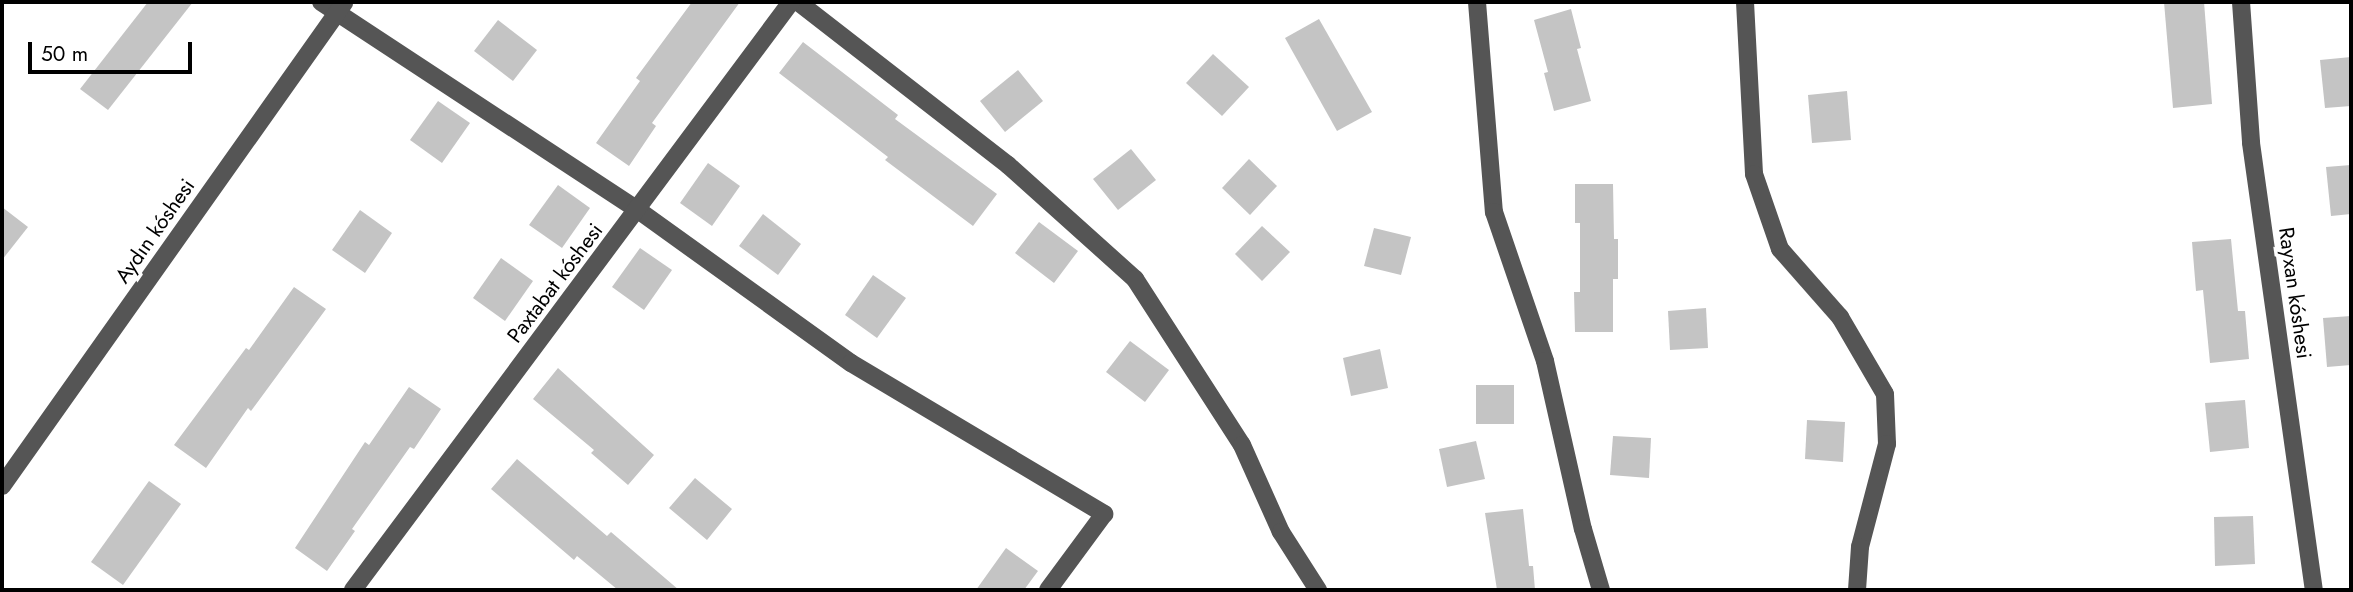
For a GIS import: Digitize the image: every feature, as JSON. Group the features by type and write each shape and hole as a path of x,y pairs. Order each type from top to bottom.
{"street":[{"path":"321,2 342,7 638,210 851,363 1104,514 1048,590"},
{"name":"Paxtabat kóshesi","path":"353,590 790,2"},
{"path":"798,2 1008,165 1135,279 1242,445 1281,532 1318,590"},
{"path":"1477,2 1494,212 1545,361 1583,530 1601,590"},
{"path":"1745,2 1754,174 1780,249 1840,317 1885,394 1887,444 1860,547 1857,590"},
{"name":"Rayxan kóshesi","path":"2241,2 2251,144 2314,590"},
{"name":"Aydın kóshesi","path":"2,486 342,7"}],"building":[{"path":"148,2 193,2 108,110 80,89"},
{"path":"692,2 740,2 652,123 656,126 629,166 596,143 640,81 636,78"},
{"path":"2164,2 2204,2 2212,104 2173,108"},
{"path":"1571,9 1581,48 1577,49 1591,101 1554,111 1544,73 1548,72 1534,20"},
{"path":"1319,19 1372,112 1337,131 1285,38"},
{"path":"498,20 537,50 513,81 474,51"},
{"path":"803,42 898,115 895,119 997,194 973,226 885,160 888,157 779,73"},
{"path":"1213,54 1249,87 1222,116 1186,83"},
{"path":"2351,57 2351,106 2325,108 2320,60"},
{"path":"1018,70 1043,101 1005,132 980,101"},
{"path":"1847,91 1851,140 1812,143 1808,95"},
{"path":"438,101 470,123 442,163 410,140"},
{"path":"1131,149 1156,180 1118,210 1093,179"},
{"path":"1249,159 1277,186 1250,215 1222,188"},
{"path":"708,163 740,186 712,226 680,203"},
{"path":"2351,165 2351,214 2331,216 2326,167"},
{"path":"1575,184 1613,184 1614,239 1618,239 1618,279 1613,279 1613,332 1575,332 1574,292 1580,292 1580,223 1575,223"},
{"path":"558,185 590,208 562,248 529,225"},
{"path":"2,207 28,227 2,260"},
{"path":"360,210 392,233 365,273 332,250"},
{"path":"763,214 801,244 778,275 739,246"},
{"path":"1039,222 1078,251 1054,283 1015,253"},
{"path":"1262,226 1290,252 1262,281 1235,254"},
{"path":"1374,228 1411,237 1401,275 1364,266"},
{"path":"2231,239 2238,311 2245,311 2249,359 2210,363 2203,290 2196,291 2192,242"},
{"path":"640,248 672,270 644,310 612,287"},
{"path":"501,258 533,281 505,321 473,298"},
{"path":"873,275 906,298 877,338 845,315"},
{"path":"294,287 326,309 251,411 248,408 206,468 174,445 246,348 249,350"},
{"path":"1706,308 1708,348 1670,350 1668,311"},
{"path":"2351,316 2351,365 2327,367 2323,318"},
{"path":"1130,341 1169,370 1145,402 1106,372"},
{"path":"1380,349 1388,388 1351,396 1343,358"},
{"path":"558,368 654,455 628,485 591,453 594,450 533,399"},
{"path":"1476,385 1514,385 1514,424 1476,424"},
{"path":"409,387 441,409 414,449 410,447 352,529 355,531 327,571 295,548 365,442 369,445"},
{"path":"2245,400 2249,448 2210,452 2205,403"},
{"path":"1807,420 1845,422 1843,462 1805,459"},
{"path":"1613,436 1651,438 1649,478 1610,475"},
{"path":"1476,441 1485,479 1447,487 1439,449"},
{"path":"517,459 607,536 611,532 679,590 618,590 577,556 574,560 491,489"},
{"path":"695,478 732,509 707,540 669,508"},
{"path":"149,481 181,504 123,585 91,562"},
{"path":"1523,509 1529,566 1533,566 1535,590 1497,590 1485,513"},
{"path":"2253,516 2255,564 2215,566 2214,517"},
{"path":"1006,548 1038,571 1024,590 976,590"}]}
